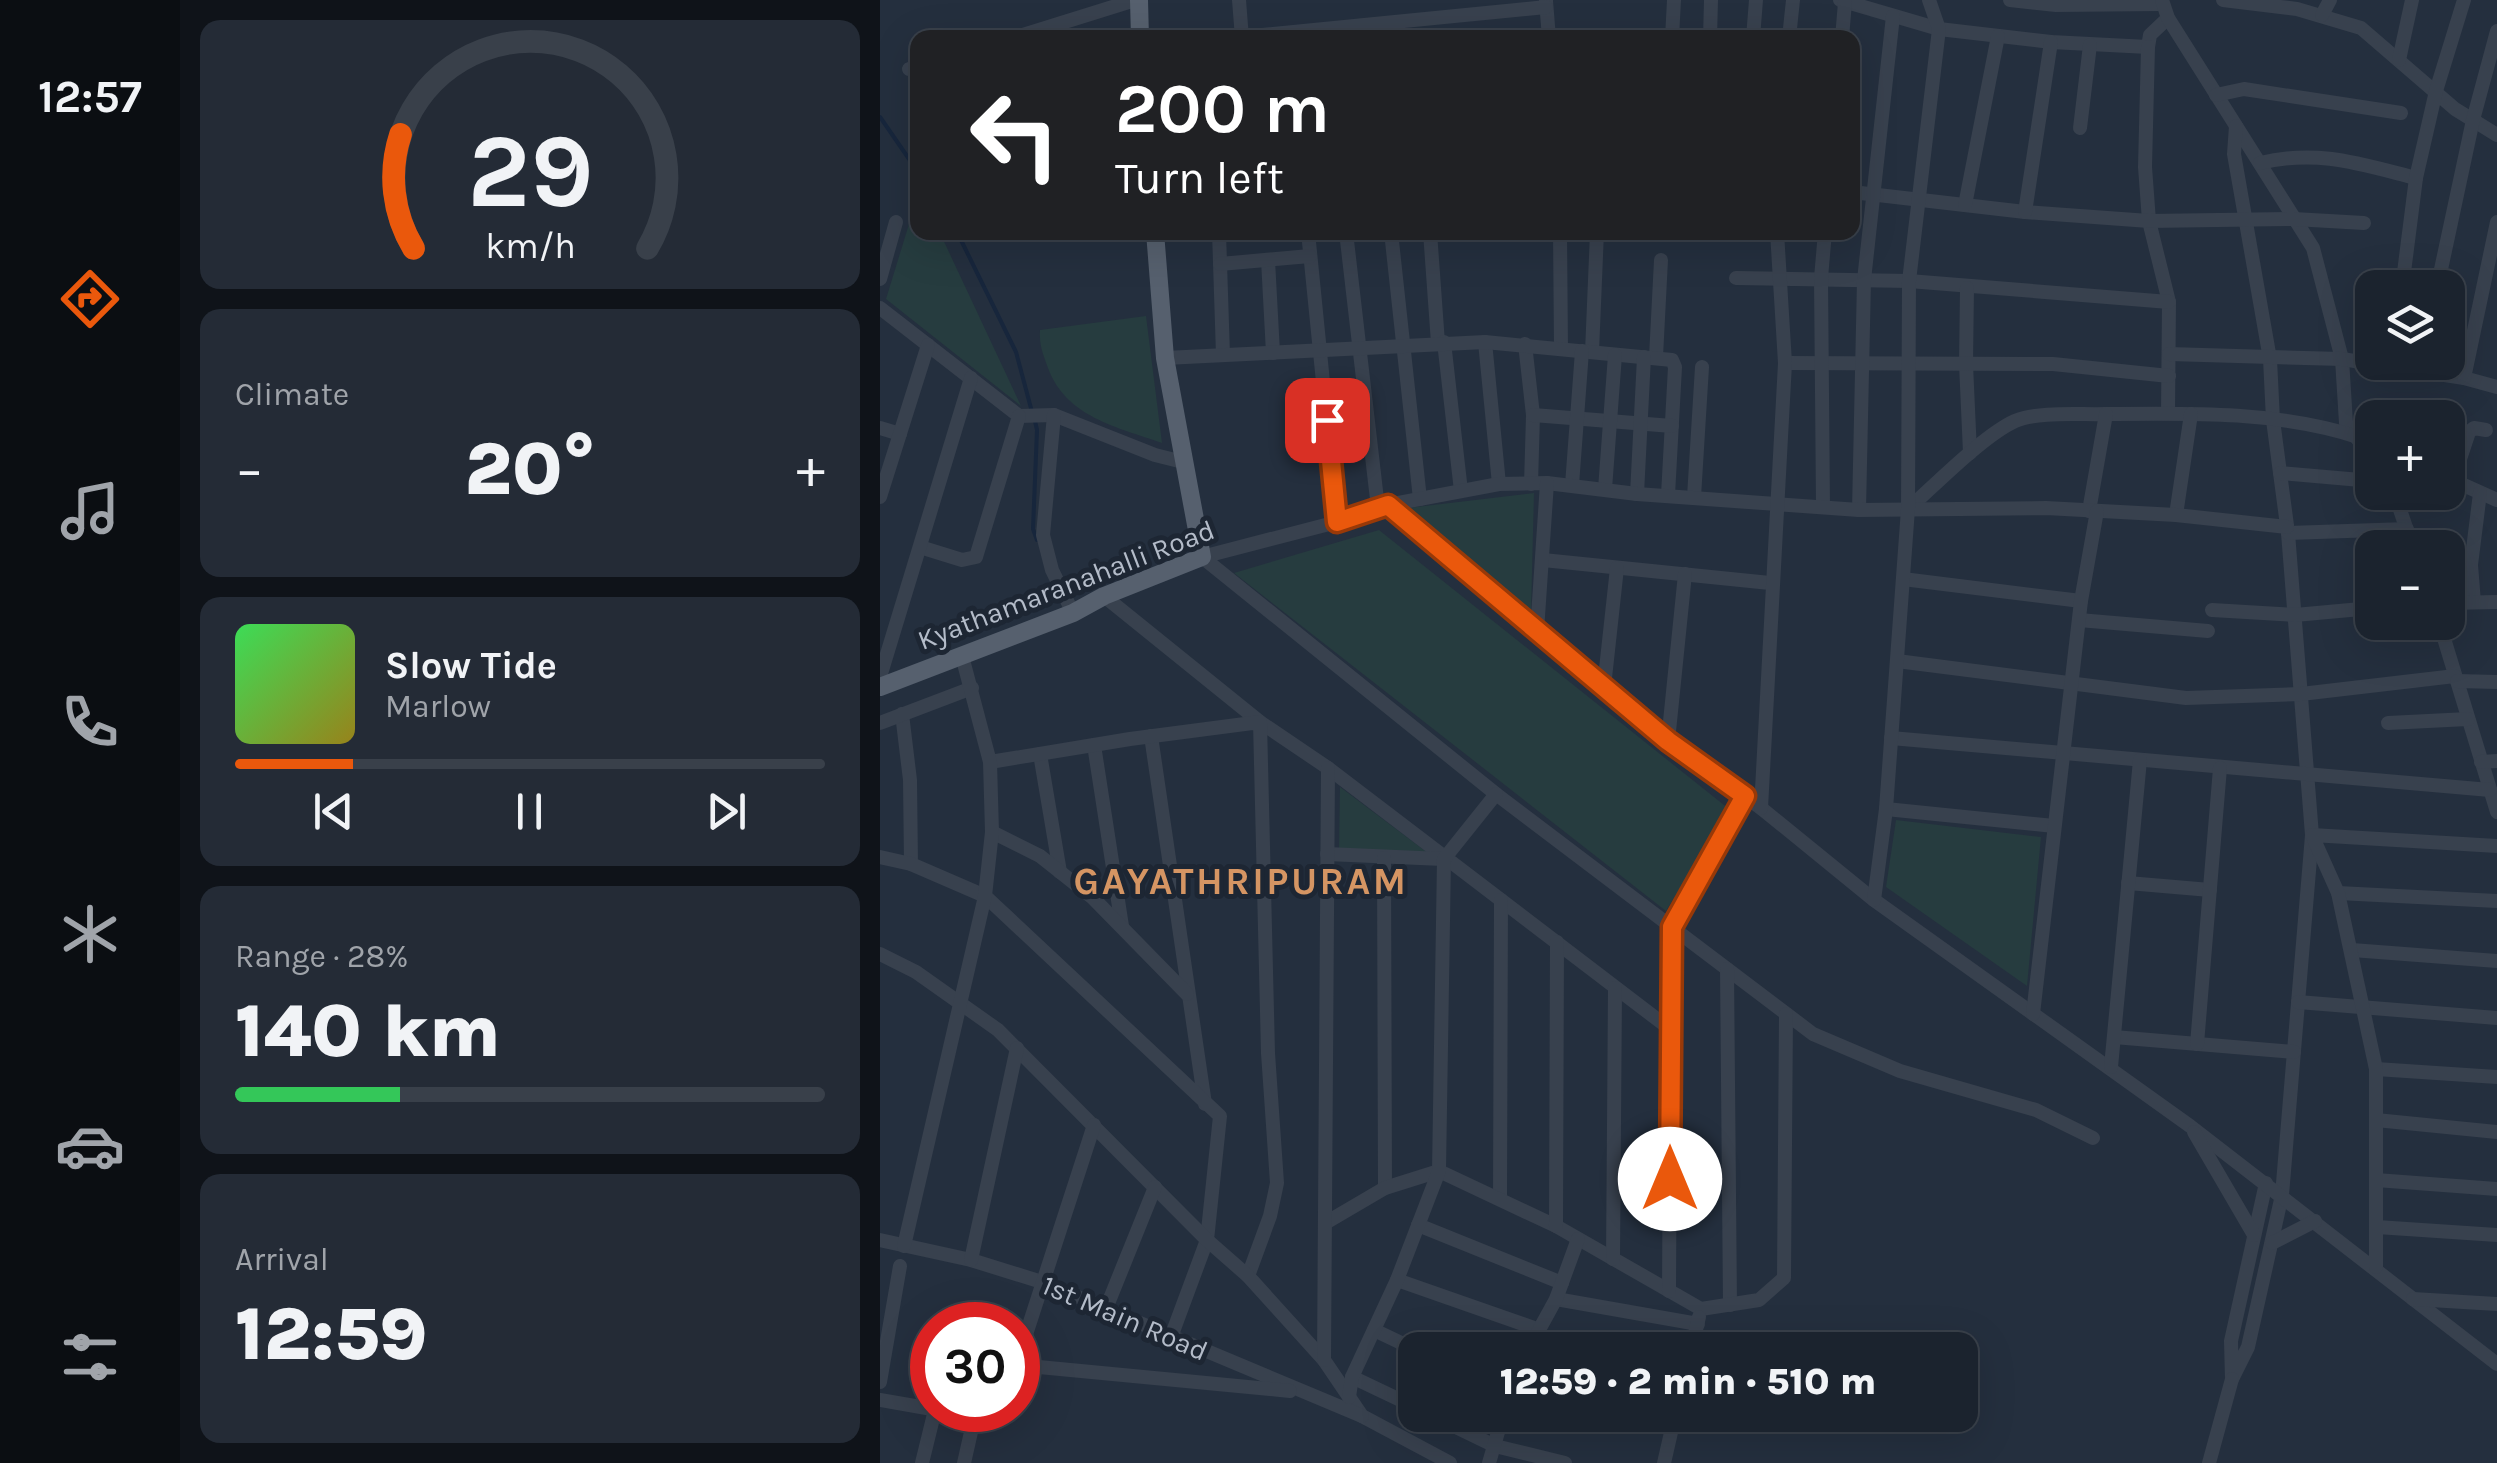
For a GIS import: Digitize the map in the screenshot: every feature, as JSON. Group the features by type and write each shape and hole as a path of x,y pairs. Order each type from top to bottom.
{"main road":[{"path":"1137,0 1139,30"},
{"path":"1156,240 1166,358 1202,557"},
{"name":"Kyathamaranahalli Road","path":"880,687 1073,613 1104,596 1202,557"}],"street":[{"path":"1039,30 1137,0"},
{"path":"1240,0 1242,30"},
{"path":"1672,30 1674,0"},
{"path":"1710,30 1711,0"},
{"path":"1754,30 1756,0"},
{"path":"1790,30 1793,0"},
{"path":"1874,900 1886,809 1908,508 1909,281 1939,29 1929,0"},
{"path":"2010,0 2164,7"},
{"path":"2223,0 2297,5 2361,28 2436,91 2497,135"},
{"path":"2322,15 2330,0"},
{"path":"2398,60 2412,0"},
{"path":"2404,270 2416,178 2436,91 2464,0"},
{"path":"1842,30 1843,1 1939,29 2052,42 2148,47"},
{"path":"1306,30 1546,4 1548,30"},
{"path":"2164,7 2148,47 2146,167 2148,221 2169,302 2168,413"},
{"path":"2164,7 2313,248 2342,359 2346,423 2355,435"},
{"path":"1859,510 1864,280 1893,16"},
{"path":"2440,270 2497,31"},
{"path":"1966,205 1998,36"},
{"path":"2025,212 2052,42"},
{"path":"2080,128 2090,45"},
{"path":"2216,95 2244,90 2401,113"},
{"path":"2210,1463 2232,1379 2248,1348 2282,1195 2312,836 2270,359 2234,154 2236,126"},
{"path":"2260,162 2292,155 2336,159 2416,178"},
{"path":"1860,193 2025,212 2148,221 2246,222 2294,218 2364,224"},
{"path":"880,279 896,222"},
{"path":"2465,373 2497,222"},
{"path":"1219,240 1223,354"},
{"path":"1309,240 1337,522"},
{"path":"1347,240 1383,507 1668,741 1761,808 1874,900 2190,1126 2497,1364"},
{"path":"1392,240 1420,499"},
{"path":"1431,240 1461,491"},
{"path":"1560,240 1561,348"},
{"path":"1572,486 1596,240"},
{"path":"1761,808 1784,363 1777,240"},
{"path":"1823,507 1821,278 1824,240"},
{"path":"1220,264 1310,256"},
{"path":"1268,260 1273,353"},
{"path":"1637,494 1661,260"},
{"path":"1736,278 1909,281 2169,302"},
{"path":"1967,288 1970,454"},
{"path":"880,308 1028,416 1054,415 1154,455 1183,462"},
{"path":"1166,358 1485,342 1675,362 1668,495"},
{"path":"1485,342 1499,484"},
{"path":"880,497 928,344"},
{"path":"1526,344 1543,560 1537,631"},
{"path":"2169,354 2355,360"},
{"path":"1604,490 1615,355"},
{"path":"1784,363 2053,364 2168,376"},
{"path":"1694,497 1702,366"},
{"path":"880,677 971,378"},
{"path":"2465,378 2497,386"},
{"path":"1908,508 1970,454 2016,421 2062,414 2168,413 2306,422 2355,436"},
{"path":"2034,1014 2062,753 2106,414"},
{"path":"2176,515 2191,414"},
{"path":"1054,415 1044,534 1052,570 1073,613"},
{"path":"920,546 962,560 976,557 1028,416"},
{"path":"1533,416 1672,426"},
{"path":"880,428 900,434"},
{"path":"2465,440 2474,428 2486,430"},
{"path":"2280,473 2355,480"},
{"name":"Kyathamaranahalli Road","path":"1202,557 1383,507 1499,484 1539,483 1859,510 2093,511 2176,515 2288,530 2407,529"},
{"path":"2465,486 2497,500"},
{"path":"2474,602 2471,565 2480,493"},
{"path":"2400,510 2407,529"},
{"path":"1202,557 1496,794 1814,1034 1900,1071 2036,1110 2093,1138"},
{"path":"1543,560 1770,583"},
{"path":"1604,688 1617,568"},
{"path":"1668,741 1685,574"},
{"path":"1903,579 2081,602"},
{"path":"1104,596 1260,722 1328,768 1670,1029"},
{"path":"2465,602 2497,602"},
{"path":"2212,610 2295,614 2355,609"},
{"path":"2079,620 2208,632"},
{"path":"2444,640 2468,720 2489,761 2490,790 2497,812"},
{"path":"904,1246 986,896 992,832 990,762 962,656"},
{"path":"1897,661 2186,698 2301,694 2456,678 2497,682"},
{"path":"880,723 972,688"},
{"path":"902,714 910,780 911,864"},
{"path":"2388,723 2468,720"},
{"path":"990,762 1260,722"},
{"path":"1248,1276 1270,1216 1277,1182 1268,1053 1260,722"},
{"path":"1151,736 1206,1104"},
{"path":"1891,738 2490,790"},
{"path":"1094,745 1122,926"},
{"path":"1040,754 1060,872"},
{"path":"2111,1068 2140,760"},
{"path":"1324,1360 1328,768"},
{"path":"2196,1044 2220,768"},
{"path":"1349,1397 1352,1377 1397,1280 1439,1171 1444,860 1496,794"},
{"path":"1669,1291 1672,927 1745,796"},
{"path":"1886,809 2054,826"},
{"path":"992,832 1040,856 1093,898 1187,994"},
{"path":"2312,836 2497,846"},
{"path":"2312,836 2338,893 2376,1069 2376,1267"},
{"path":"1327,854 1444,860"},
{"path":"880,857 911,864 986,896 1216,1112 1222,1122 1207,1240 1171,1336"},
{"path":"1384,858 1385,1188"},
{"path":"2128,883 2210,890"},
{"path":"2338,893 2497,902"},
{"path":"1500,1200 1501,900"},
{"path":"1556,942 1556,1226"},
{"path":"2352,950 2497,961"},
{"path":"880,954 916,972 1017,1048 1207,1240 1248,1276 1324,1360 1362,1416"},
{"path":"1727,969 1730,1305"},
{"path":"1613,1258 1614,988"},
{"path":"2298,1002 2497,1018"},
{"path":"1556,1299 1700,1316 1759,1300 1784,1278 1786,1014"},
{"path":"2114,1036 2294,1052"},
{"path":"970,1260 1017,1048"},
{"path":"2376,1069 2497,1077"},
{"path":"2376,1120 2497,1132"},
{"path":"1036,1302 1094,1126"},
{"path":"2190,1126 2254,1235"},
{"path":"1327,1222 1385,1188 1439,1171 1556,1226 1669,1291 1700,1316"},
{"path":"2376,1180 2497,1189"},
{"path":"2232,1379 2230,1342 2266,1183"},
{"path":"1106,1310 1155,1187"},
{"path":"2272,1244 2315,1221"},
{"path":"1418,1226 1562,1282"},
{"path":"2377,1227 2497,1234"},
{"path":"1539,1332 1556,1299 1578,1239"},
{"name":"1st Main Road","path":"880,1240 970,1260 1042,1282 1362,1416 1450,1463"},
{"path":"880,1382 900,1266"},
{"path":"1397,1280 1514,1332"},
{"path":"2412,1299 2497,1304"},
{"path":"1696,1332 1700,1316"},
{"path":"1374,1330 1398,1341"},
{"path":"1040,1364 1304,1392"},
{"path":"1352,1377 1398,1399"},
{"path":"880,1400 910,1405"},
{"path":"922,1463 929,1432"},
{"path":"964,1463 971,1432"},
{"path":"1466,1432 1495,1446 1565,1463"},
{"path":"1489,1463 1499,1432"},
{"path":"1664,1463 1671,1432"}],"green space":[{"path":"910,221 910,240 943,240 1021,406 886,299"},
{"path":"1146,316 1162,443 1080,409 1056,385 1040,340 1040,330"},
{"path":"1534,493 1531,612 1408,508"},
{"path":"1379,530 1729,809 1666,911 1234,573"},
{"path":"1340,787 1432,856 1339,848"},
{"path":"1896,820 2041,837 2027,986 1886,887"}],"waterway":[{"path":"880,117 910,160"},
{"path":"961,240 1016,352 1032,412"},
{"path":"1035,421 1033,529 1037,540"}],"district":[{"name":"GAYATHRIPURAM","path":"1241,881"}],"route":[{"path":"1327,420 1337,522 1388,505 1668,741 1745,796 1672,927 1670,1179"}]}
